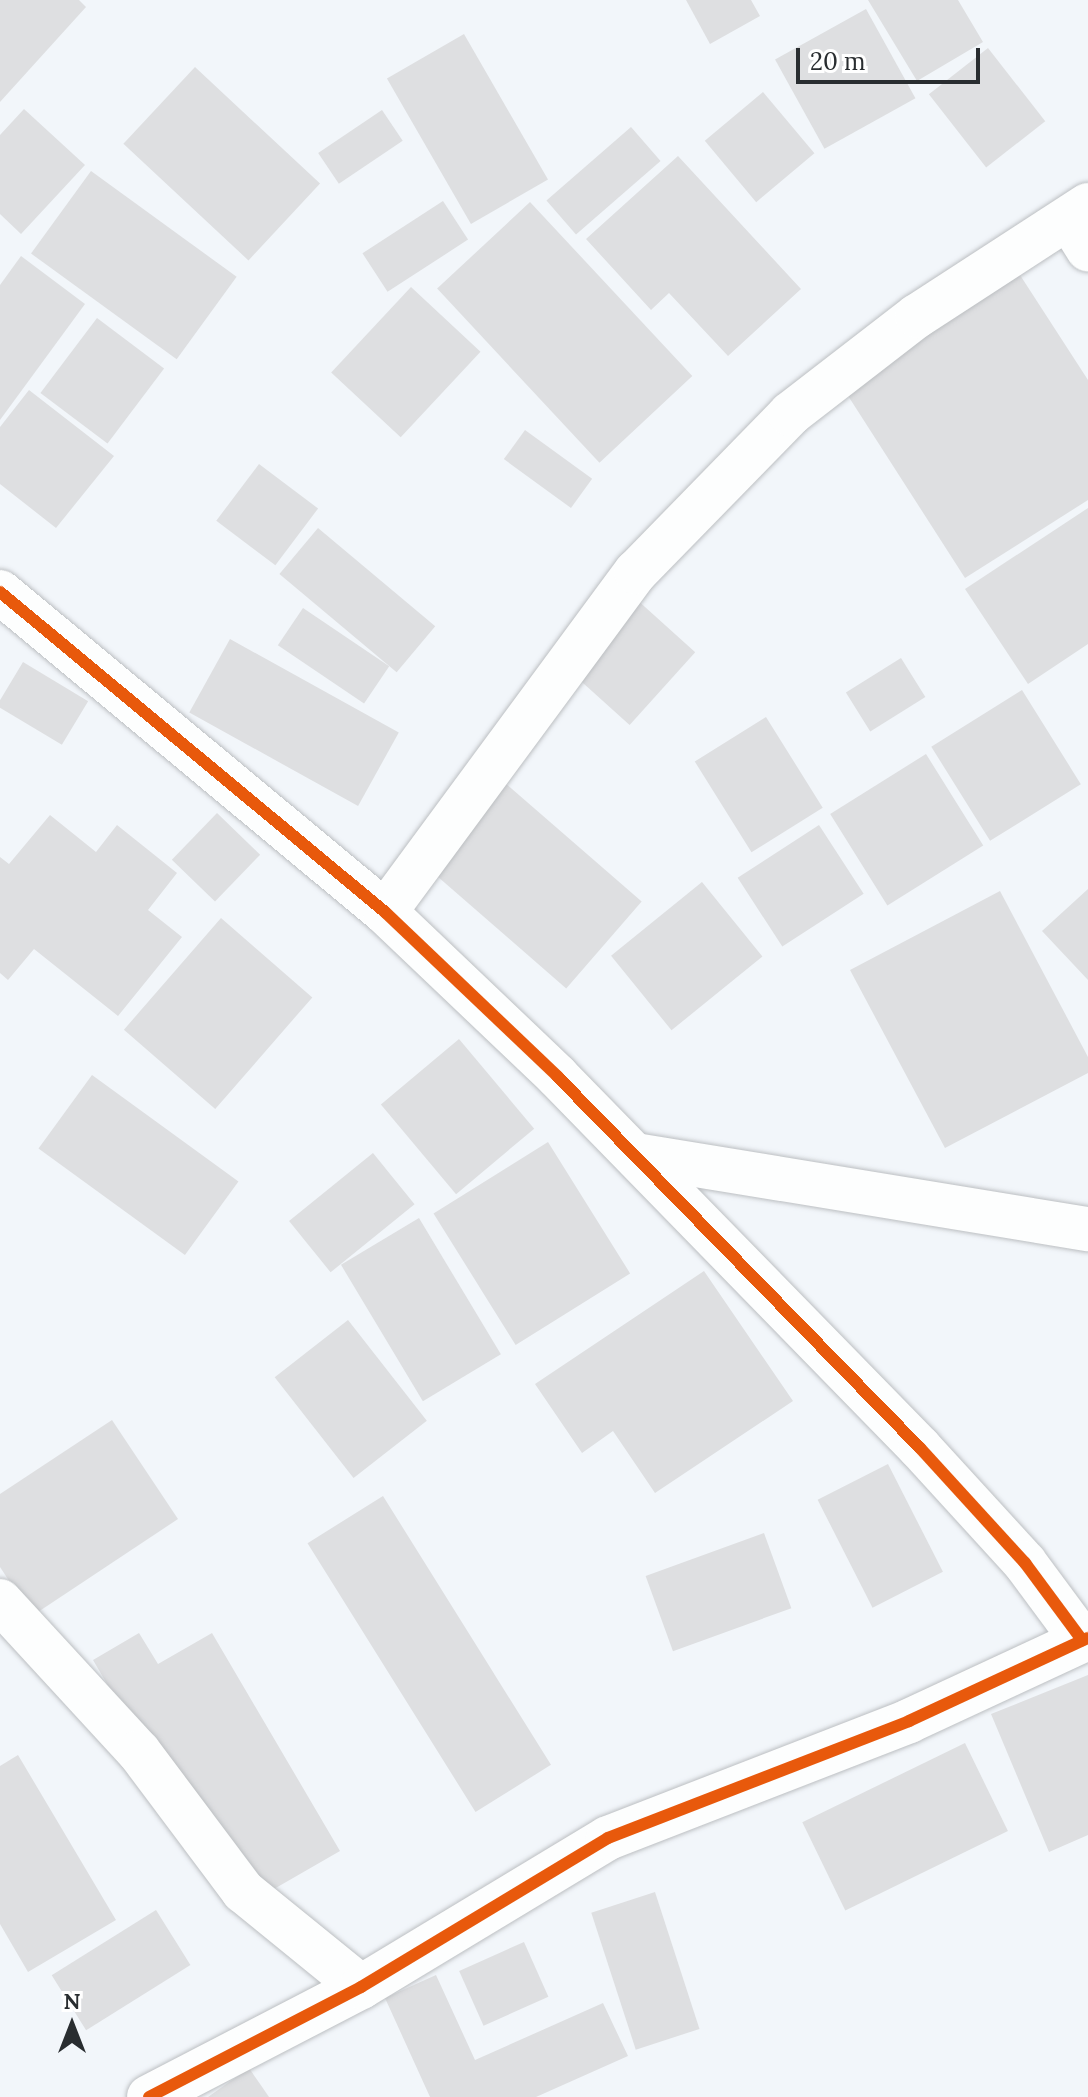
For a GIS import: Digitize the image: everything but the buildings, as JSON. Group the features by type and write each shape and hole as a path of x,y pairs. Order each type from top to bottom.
{"street":[{"path":"385,912 636,572 790,414 917,316 1082,225"},
{"path":"0,592 385,912 635,1155 920,1448 1025,1563 1085,1639 909,1721 608,1838 361,1987 149,2097"},
{"path":"635,1155 1088,1229"},
{"path":"0,1601 139,1752 243,1891 361,1987"}],"cycle path":[{"path":"0,592 385,912 557,1076 920,1448 1025,1563 1082,1640"},
{"path":"149,2097 361,1987 608,1838 909,1721 1088,1638"}]}
